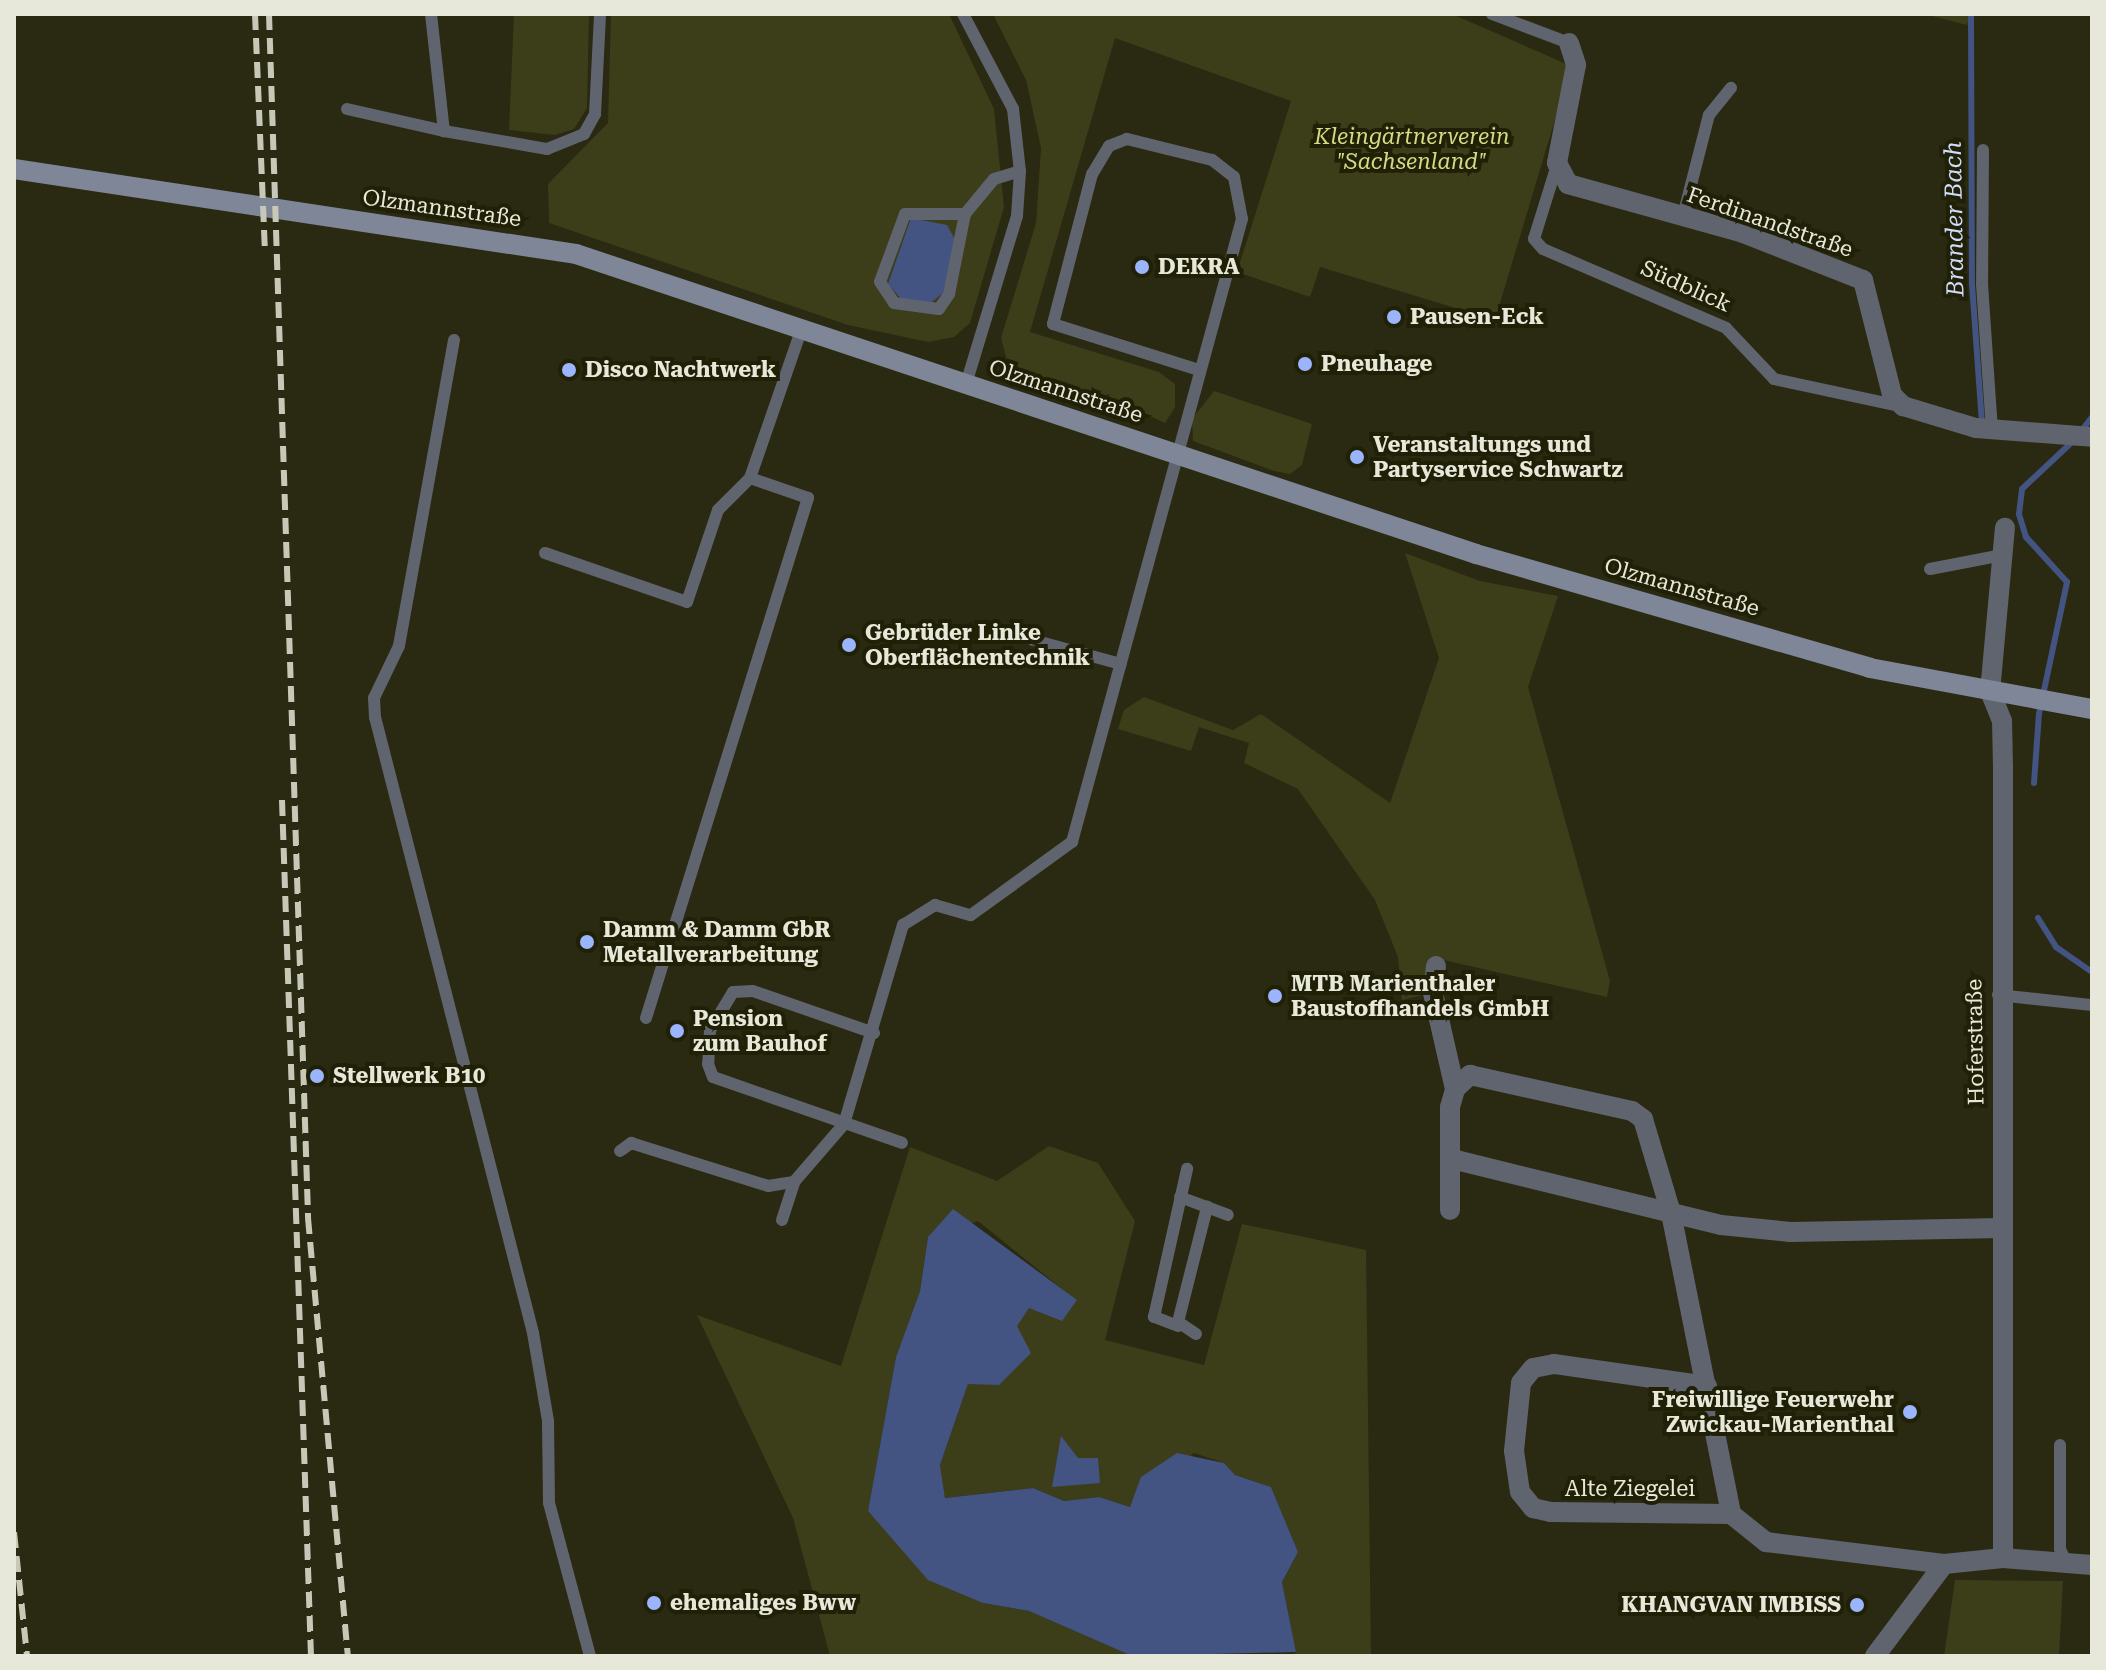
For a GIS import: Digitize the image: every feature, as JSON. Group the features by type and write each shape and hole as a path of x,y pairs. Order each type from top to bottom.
{"main road":[{"name":"Olzmannstraße","path":"14,169 564,252 1177,451 1476,554 1870,668 2092,709"}],"street":[{"path":"1557,163 1576,65 1569,43"},
{"name":"Ferdinandstraße","path":"1557,163 1568,184 1683,216 1863,280 1892,395 1903,406"},
{"path":"1903,406 1992,429 2085,435"},
{"name":"Hoferstraße","path":"2003,1558 1998,995 2002,736 1990,692 2005,528"},
{"path":"1436,966 1433,993 1455,1089 1450,1210"},
{"path":"1455,1089 1470,1075 1490,1075 1643,1119 1671,1213 1731,1514 1766,1542 1944,1564 2003,1558 2092,1565"},
{"path":"1452,1159 1671,1213 1791,1232 2002,1228"},
{"name":"Alte Ziegelei","path":"1707,1386 1554,1364 1533,1368 1520,1397 1514,1451 1520,1492 1533,1508 1550,1512 1731,1514"},
{"path":"1875,1656 1944,1564"}],"lane":[{"path":"431,14 444,131"},
{"path":"347,109 444,131 547,149 584,134 595,114 600,14"},
{"path":"963,14 1013,109 1020,171 1017,216 966,384"},
{"path":"1492,14 1569,43"},
{"path":"1683,216 1709,115 1731,88"},
{"path":"782,1220 794,1182 844,1124 874,1033 883,976 903,925 935,905 971,915 1072,842 1242,219 1238,189 1212,160 1127,139 1109,146 1092,174 1053,324 1199,370"},
{"path":"1983,150 1982,284 1992,429"},
{"name":"Südblick","path":"1557,163 1534,239 1543,249 1726,328 1774,379 1903,406"},
{"path":"965,214 905,214 880,282 894,303 939,309 949,294 965,214 994,179 1020,171"},
{"path":"545,553 687,602 718,510 750,478 802,328"},
{"path":"454,340 399,646 374,698 375,717 533,1333 548,1421 549,1503 590,1656"},
{"path":"646,1018 808,498 750,478"},
{"path":"1930,569 2003,555"},
{"path":"1033,640 1121,664"},
{"path":"874,1033 753,991 733,992 710,1030 713,1077 902,1143"},
{"path":"1998,995 2090,1005"},
{"path":"620,1151 631,1143 768,1186 794,1182"},
{"path":"1187,1169 1154,1317 1196,1334"},
{"path":"1180,1197 1228,1215"},
{"path":"1178,1326 1207,1207"},
{"path":"2060,1445 2060,1549 2067,1565"}],"green space":[{"path":"514,14 589,14 587,108 574,129 555,135 509,130"},
{"path":"611,14 949,14 994,109 1004,207 970,323 954,337 928,342 848,325 549,223 548,184 608,123"},
{"name":"Kleingärtnerverein \"Sachsenland\"","path":"993,14 1452,14 1571,66 1495,320 1320,267 1310,297 1237,272 1291,101 1115,38 1030,332 1159,372 1175,384 1175,407 1165,423 1103,394 1097,400 1010,372 1001,338 1036,223 1041,148 1026,80"},
{"path":"1924,14 1970,14 1967,25"},
{"path":"1214,391 1312,424 1302,465 1290,474 1274,471 1193,441 1192,419"},
{"path":"1405,553 1480,581 1558,596 1528,687 1610,981 1607,997 1430,957 1423,995 1402,1000 1398,957 1375,900 1298,789 1244,763 1249,743 1199,727 1191,751 1118,729 1124,710 1144,697 1233,730 1261,714 1390,803 1439,658"},
{"path":"1049,1146 1098,1163 1135,1221 1105,1340 1204,1365 1242,1224 1366,1250 1371,1656 1285,1656 1296,1653 1282,1582 1298,1552 1271,1487 1235,1475 1224,1463 1194,1453 1130,1507 1099,1497 1064,1501 1033,1488 945,1498 940,1465 968,1384 1029,1308 1077,1301 978,1221 928,1237 920,1291 896,1357 868,1512 983,1603 1029,1611 1132,1656 830,1656 793,1518 697,1315 841,1366 910,1147 997,1181"},
{"path":"1955,1580 2063,1581 2059,1656 1944,1656"}],"water":[{"path":"911,218 947,225 957,243 943,293 928,305 903,301 888,284"},
{"path":"953,1209 1077,1300 1062,1321 1029,1308 1017,1326 1031,1353 999,1385 968,1384 940,1465 945,1498 1033,1488 1064,1501 1099,1497 1130,1507 1141,1477 1177,1453 1224,1463 1235,1475 1271,1487 1298,1552 1282,1582 1296,1652 1132,1656 1029,1611 983,1603 928,1580 868,1511 896,1357 920,1291 928,1237"},
{"path":"1061,1436 1078,1458 1098,1458 1100,1483 1052,1487"}],"waterway":[{"name":"Brander Bach","path":"1971,14 1972,284 1982,422"},
{"path":"2082,430 2092,417"},
{"path":"2034,783 2039,714 2067,582 2026,537 2019,514 2022,489 2072,442"},
{"path":"2038,918 2056,947 2092,972"}],"railway":[{"path":"255,14 265,253"},
{"path":"269,14 308,1218 348,1656"},
{"path":"282,800 311,1656"},
{"path":"14,1532 27,1656"}],"place":[{"name":"DEKRA","path":"1142,267"},
{"name":"Pausen-Eck","path":"1394,317"},
{"name":"Pneuhage","path":"1305,364"},
{"name":"Disco Nachtwerk","path":"569,370"},
{"name":"Veranstaltungs und Partyservice Schwartz","path":"1357,457"},
{"name":"Gebrüder Linke Oberflächentechnik","path":"849,645"},
{"name":"Damm & Damm GbR Metallverarbeitung","path":"587,942"},
{"name":"MTB Marienthaler Baustoffhandels GmbH","path":"1275,996"},
{"name":"Pension zum Bauhof","path":"677,1031"},
{"name":"Stellwerk B10","path":"317,1076"},
{"name":"Freiwillige Feuerwehr Zwickau-Marienthal","path":"1910,1412"},
{"name":"ehemaliges Bww","path":"654,1603"},
{"name":"KHANGVAN IMBISS","path":"1857,1605"}]}
